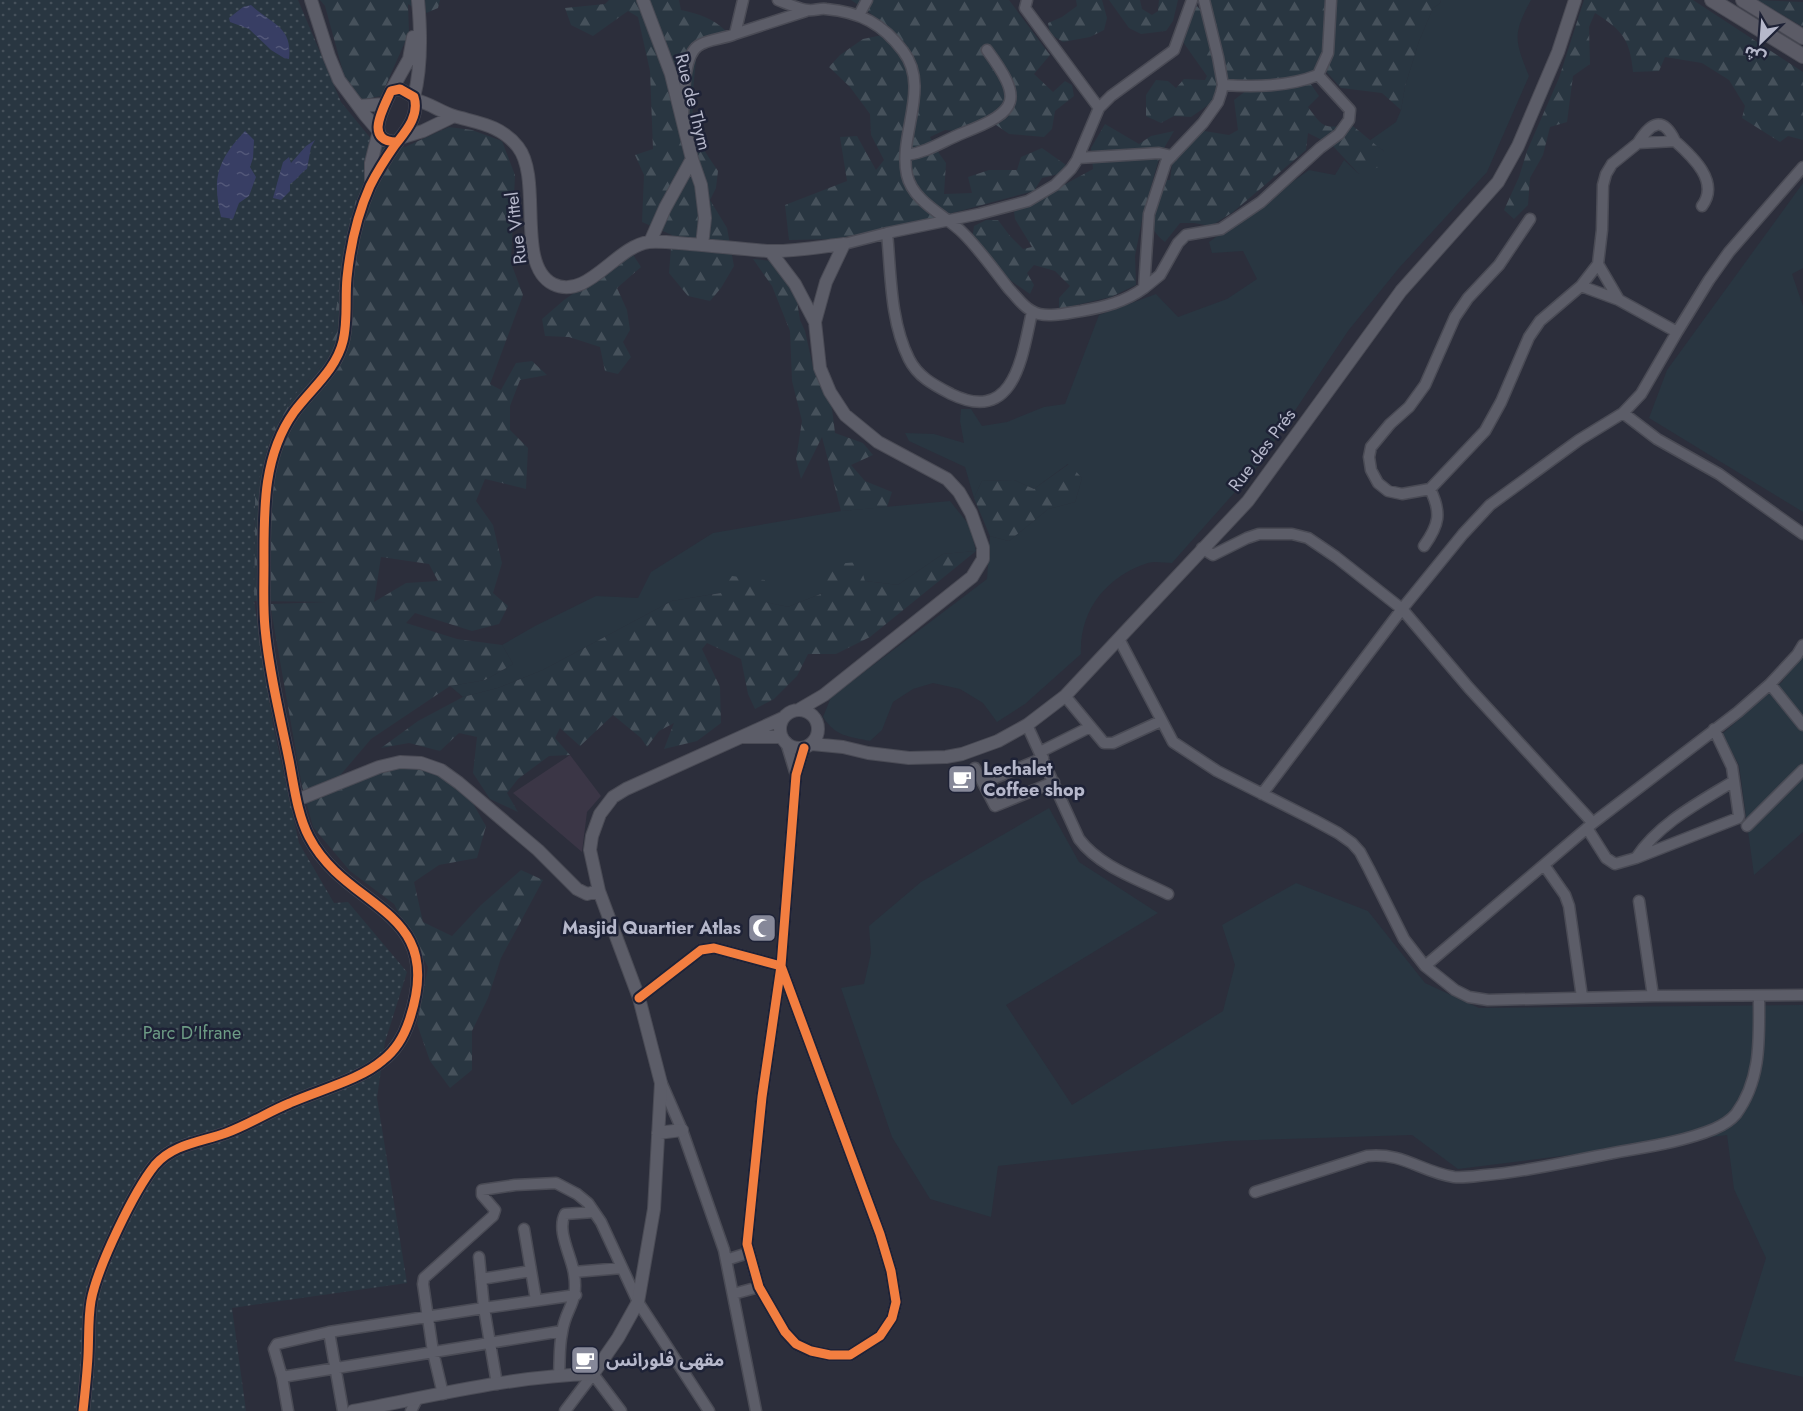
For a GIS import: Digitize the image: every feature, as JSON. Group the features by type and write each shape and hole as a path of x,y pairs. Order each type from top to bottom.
{"main road":[{"path":"1712,0 1803,56"},
{"path":"1743,0 1803,37"}],"street":[{"path":"311,0 339,80 387,141 400,140 454,116"},
{"path":"371,184 371,163 385,104 413,46 413,0"},
{"path":"83,1411 90,1312 95,1284 129,1209 157,1163 173,1150 184,1145 229,1132 374,1067 385,1059 397,1045 409,1021 417,995 419,973 417,957 406,934 388,913 340,874 321,855 309,838 297,800 265,624 264,511 274,454 284,430 292,415 326,373 344,338 351,257 371,184 414,114 420,34 418,0"},
{"name":"Rue de Thym","path":"643,0 671,74 692,159 665,208 650,242"},
{"path":"735,34 743,0"},
{"path":"778,0 810,10"},
{"path":"859,15 867,0"},
{"path":"815,322 826,282 844,244 887,232 950,221 1028,201 1055,185 1071,169 1078,158 1098,108 1174,50 1192,0"},
{"path":"1144,288 1149,214 1166,162 1203,123 1218,102 1223,85 1204,0"},
{"path":"1318,75 1328,53 1331,0"},
{"name":"Rue des Prés","path":"808,746 843,747 868,753 909,758 946,757 981,747 1027,724 1065,696 1248,501 1401,291 1498,182 1518,146 1558,52 1575,0"},
{"path":"1024,3 1098,108"},
{"path":"683,119 686,75 695,49 699,45 810,10 822,8 859,15 890,36 909,61 914,92 907,155 907,175 911,184 929,206 964,234 1017,298 1032,312 1062,314 1093,309 1124,300 1144,288 1160,275 1178,243 1186,235 1215,231 1232,223 1261,202 1320,148 1340,134 1349,120 1350,110 1318,75"},
{"path":"907,155 928,151 963,133 988,124 996,120 1007,109 1011,98 1010,84 987,50"},
{"path":"1223,85 1257,86 1318,75"},
{"name":"Rue Vittel","path":"391,92 400,89 415,99 454,116 475,120 499,130 519,148 527,168 534,250 539,270 546,280 561,287 574,286 601,271 629,248 650,242 770,251 844,244"},
{"path":"359,106 385,104"},
{"path":"1530,219 1500,265 1468,298 1455,317 1420,392 1371,447 1369,457 1371,470 1383,488 1402,494 1430,489 1485,431 1501,402 1529,337 1540,321 1581,286 1598,264 1602,230 1602,198 1606,174 1612,164 1638,143 1649,128 1658,124 1665,126 1670,130 1675,141 1692,158 1708,182 1709,193 1702,206"},
{"path":"1638,143 1675,141"},
{"path":"1078,158 1159,153 1172,156"},
{"path":"692,159 701,185 705,218 702,245"},
{"path":"1262,794 1402,609 1463,534 1490,505 1579,440 1623,413 1641,394 1709,280 1729,252 1803,167"},
{"path":"887,232 894,306 899,332 909,360 926,380 935,386 970,401 995,399 1013,381 1020,369 1032,312"},
{"path":"756,1411 726,1260 682,1130 661,1083 639,998 599,891 592,866 590,850 592,836 600,814 613,797 783,718 788,713 824,695 972,577 983,559 983,547 971,513 947,479 878,442 845,415 820,368 815,322 795,284 770,251"},
{"path":"1598,264 1619,300"},
{"path":"1581,286 1619,300 1677,332"},
{"path":"1623,413 1657,439 1719,474 1803,534"},
{"path":"1424,546 1435,529 1438,514 1430,489"},
{"path":"1202,548 1213,555 1259,534 1292,534 1308,538 1336,557 1402,609 1590,825 1611,862 1621,864 1738,818 1732,767 1714,729"},
{"path":"1119,639 1173,742 1217,771 1338,832 1352,843 1360,852 1404,939 1425,966 1455,990 1469,997 1488,1000 1803,995"},
{"path":"1425,966 1590,825 1738,712 1770,684 1797,655 1803,645"},
{"path":"1770,684 1803,724"},
{"path":"781,966 880,1234 891,1271 896,1302 892,1318 880,1336 850,1355 830,1355 811,1351 796,1344 785,1332 759,1287 748,1253 747,1238 762,1097 781,966 796,775 808,746 817,738 824,695"},
{"path":"1065,696 1107,744 1161,721"},
{"path":"800,709 807,710 818,725"},
{"path":"783,718 780,731 796,775"},
{"path":"1027,724 1079,839 1085,847 1103,862 1168,894"},
{"name":"Rue des Prés","path":"818,725 843,747"},
{"path":"983,783 1041,755 1090,727"},
{"path":"740,738 784,740 798,748 808,746"},
{"path":"297,800 379,768 400,762 421,763 441,770 467,790 538,850 577,889 587,894 599,891"},
{"path":"975,768 993,804 997,806 1054,782"},
{"path":"1747,826 1803,770"},
{"path":"1636,858 1647,843 1662,830 1691,807 1734,780"},
{"path":"1544,865 1565,895 1569,906 1582,997"},
{"path":"1639,901 1653,996"},
{"path":"639,998 701,950 714,948 781,966"},
{"path":"1255,1192 1367,1156 1381,1154 1395,1156 1454,1177 1469,1177 1514,1173 1685,1139 1716,1129 1734,1116 1746,1098 1755,1074 1759,1050 1759,996"},
{"path":"565,1411 618,1338 638,1302 654,1209 661,1083"},
{"path":"658,1133 682,1130"},
{"path":"443,1394 433,1352 424,1278 494,1213 494,1207 482,1195 482,1190 515,1185 556,1183 577,1194 601,1222 638,1302 709,1411"},
{"path":"559,1375 562,1331 576,1295 574,1272 564,1244 563,1219 565,1214 594,1212"},
{"path":"524,1228 536,1300"},
{"path":"726,1260 748,1253"},
{"path":"479,1257 484,1308 497,1384"},
{"path":"574,1272 622,1268"},
{"path":"481,1279 531,1271"},
{"path":"733,1294 759,1287"},
{"path":"288,1411 274,1349 276,1345 329,1332 576,1295"},
{"path":"282,1377 562,1331"},
{"path":"329,1332 343,1411"},
{"path":"353,1411 497,1384 559,1375 593,1374"},
{"path":"593,1374 621,1411"},
{"path":"411,1411 417,1399"}],"shaded area":[{"path":"570,755 601,796 587,812 582,852 513,793"}],"green space":[{"name":"Parc D'Ifrane","path":"0,0 298,0 341,102 372,140 349,225 329,354 276,417 255,495 254,601 273,725 299,843 334,903 348,902 407,972 385,1042 377,1098 407,1283 232,1308 246,1411 0,1411"},
{"path":"320,0 440,0 438,8 424,14 408,4 409,33 381,96 360,100 345,79 325,6"},
{"path":"609,0 679,0 681,10 705,17 726,31 697,46 693,88 695,130 718,171 716,188 710,200 727,228 734,266 710,301 688,296 669,273 672,235 642,222 644,175 635,155 653,149 650,71 638,17 628,11 593,36 571,25 565,8 605,4"},
{"path":"851,0 1009,0 1050,55 1034,74 1053,92 1065,81 1072,85 1074,96 1055,111 1052,129 1044,137 1009,134 989,120 966,132 945,130 930,137 946,163 944,194 972,193 968,177 989,170 1017,170 1021,157 1042,148 1066,165 1059,174 1042,178 1034,191 919,222 835,239 789,240 785,205 847,181 840,137 857,136 876,170 884,160 871,135 870,114 850,87 829,67 840,55 863,39 892,33 869,12"},
{"path":"1076,0 1102,0 1107,18 1104,30 1090,37 1063,42 1050,34 1048,23 1062,17 1077,6"},
{"path":"1109,0 1140,0 1142,9 1152,15 1158,11 1159,0 1178,0 1173,21 1166,31 1141,34 1129,28"},
{"path":"1209,0 1441,0 1433,8 1419,41 1405,86 1401,110 1382,93 1341,88 1323,68 1308,80 1319,96 1308,107 1313,114 1325,125 1335,127 1351,125 1360,131 1384,151 1379,167 1359,174 1332,145 1308,133 1306,150 1233,212 1211,226 1180,223 1165,242 1153,228 1151,213 1162,180 1170,180 1173,158 1204,131 1229,135 1238,130 1234,100 1247,90 1228,87 1220,97 1191,117 1174,116 1161,123 1146,116 1146,95 1156,80 1168,81 1176,88 1184,79 1205,80 1207,76 1183,42 1191,13 1197,6 1203,13"},
{"path":"1441,0 1531,0 1518,30 1518,46 1529,76 1487,172 1399,268 1348,331 1258,466 1172,563 1148,563 1133,569 1108,586 1098,597 1085,623 1081,654 1025,704 997,722 983,703 960,689 933,683 913,689 893,702 882,730 870,741 843,735 828,724 823,717 831,697 987,579 990,536 1009,541 1048,509 1075,502 1082,478 1068,464 1034,489 1014,480 982,481 974,498 965,467 909,441 905,433 934,434 964,443 960,421 961,409 971,409 982,426 1007,422 1044,407 1065,404 1099,315 1156,294 1178,317 1227,299 1257,279 1243,251 1212,253 1209,242 1309,170 1335,175 1344,160 1359,174 1384,151 1369,141 1396,122 1419,41 1433,8"},
{"path":"1584,0 1693,0 1803,72 1803,140 1788,136 1780,142 1742,118 1745,106 1729,80 1702,63 1665,57 1659,71 1633,72 1630,51 1623,36 1595,13 1589,27 1590,64 1573,76 1567,122 1550,127 1543,155 1530,178 1528,205 1514,219 1504,210 1559,78"},
{"path":"1757,0 1803,2 1803,27"},
{"path":"1105,124 1139,144 1151,136 1174,131 1160,155 1143,215 1135,256 1136,285 1111,297 1059,309 1059,298 1070,286 1055,271 1034,265 1027,273 1034,285 1030,294 1007,278 972,241 974,226 986,220 998,220 1023,249 1032,247 1015,219 1014,212 1093,169 1091,148"},
{"path":"449,127 472,130 502,141 515,175 511,263 523,295 490,384 501,390 516,363 532,361 547,375 520,380 510,406 510,430 528,448 526,489 485,479 476,501 493,525 502,563 493,593 508,606 499,624 472,631 415,613 406,623 457,639 502,645 513,664 485,680 450,686 371,739 337,779 387,768 420,768 450,779 464,791 473,804 486,826 477,858 439,865 414,882 423,922 452,936 481,905 521,870 543,880 501,958 488,998 472,1031 472,1070 450,1088 430,1061 417,1024 428,967 394,904 350,871 313,827 302,786 270,604 327,602 254,601 255,495 276,417 329,354 349,224 372,140 405,147","holes":["381,557 429,564 438,581 406,583 374,602"]},
{"path":"1803,183 1803,268 1792,274 1803,306 1803,512 1649,418 1667,370"},
{"path":"632,253 641,267 617,288 627,310 630,330 623,342 631,357 618,374 605,371 600,347 569,337 545,336 542,319 564,300"},
{"path":"753,259 773,261 796,295 800,320 805,331 813,367 831,401 835,433 863,443 873,455 851,465 865,481 892,492 887,507 841,511 822,437 801,479 796,459 802,421 792,381 790,331 772,286"},
{"path":"1069,464 1082,478 1075,502 1048,509 1009,541 990,536 974,498 982,481 1014,480 1034,489"},
{"path":"950,501 970,526 976,551 943,554 898,585 865,581 823,565 823,593 788,607 721,593 672,601 543,670 498,688 463,697 450,686 485,680 513,664 502,645 596,596 638,598 651,572 713,533 841,511"},
{"path":"976,551 870,637 836,654 808,654 797,676 774,699 755,709 748,694 741,659 707,643 702,649 720,687 721,723 697,741 664,749 674,723 659,731 647,747 641,738 613,715 580,746 560,728 555,738 570,755 549,756 518,779 507,793 518,812 490,799 473,773 477,737 459,733 440,751 409,743 381,748 418,721 463,697 498,688 543,670 672,601 721,593 732,576 765,580 765,602 788,607 823,593 822,565 859,562 865,581 898,585 943,554"},
{"path":"1803,649 1803,832 1754,875 1739,765 1722,734 1782,682"},
{"path":"1049,808 1079,862 1158,913 1006,1005 1072,1105 1223,1011 1235,965 1222,925 1296,883 1368,911 1425,983 1479,1008 1803,1005 1803,1377 1734,1361 1766,1258 1734,1189 1727,1135 1458,1169 1412,1135 1227,1141 998,1166 991,1217 930,1199 892,1137 841,988 864,984 871,953 869,926 921,882"}],"water":[{"path":"251,5 284,32 288,39 289,59 271,50 249,29 230,22 229,18 243,7"},
{"path":"245,131 254,140 250,167 256,177 249,196 239,203 233,219 221,217 217,191 219,171 228,152"},
{"path":"315,140 311,147 307,169 290,184 290,191 281,200 273,198 283,162 289,157 291,163 306,146"}],"cycle path":[{"path":"83,1411 88,1363 89,1315 95,1287 108,1250 127,1211 155,1165 170,1152 234,1130 374,1067 396,1047 409,1021 418,983 415,955 405,932 388,914 326,862 309,837 302,819 272,678 264,620 264,525 270,466 276,447 294,412 329,370 340,351 345,326 346,286 350,255 362,208 372,182 407,129 415,111 414,97 400,89 391,91 378,123 381,136 386,140 396,142"},
{"path":"639,998 701,950 714,948 781,966 880,1234 891,1271 896,1302 892,1318 880,1336 850,1355 830,1355 811,1351 796,1344 785,1332 759,1287 747,1244 762,1097 781,966 796,775 804,748"}],"place":[{"name":"Lechalet Coffee shop","path":"962,779"},
{"name":"Masjid Quartier Atlas","path":"762,928"},
{"name":"مقهى فلورانس","path":"585,1360"}]}
